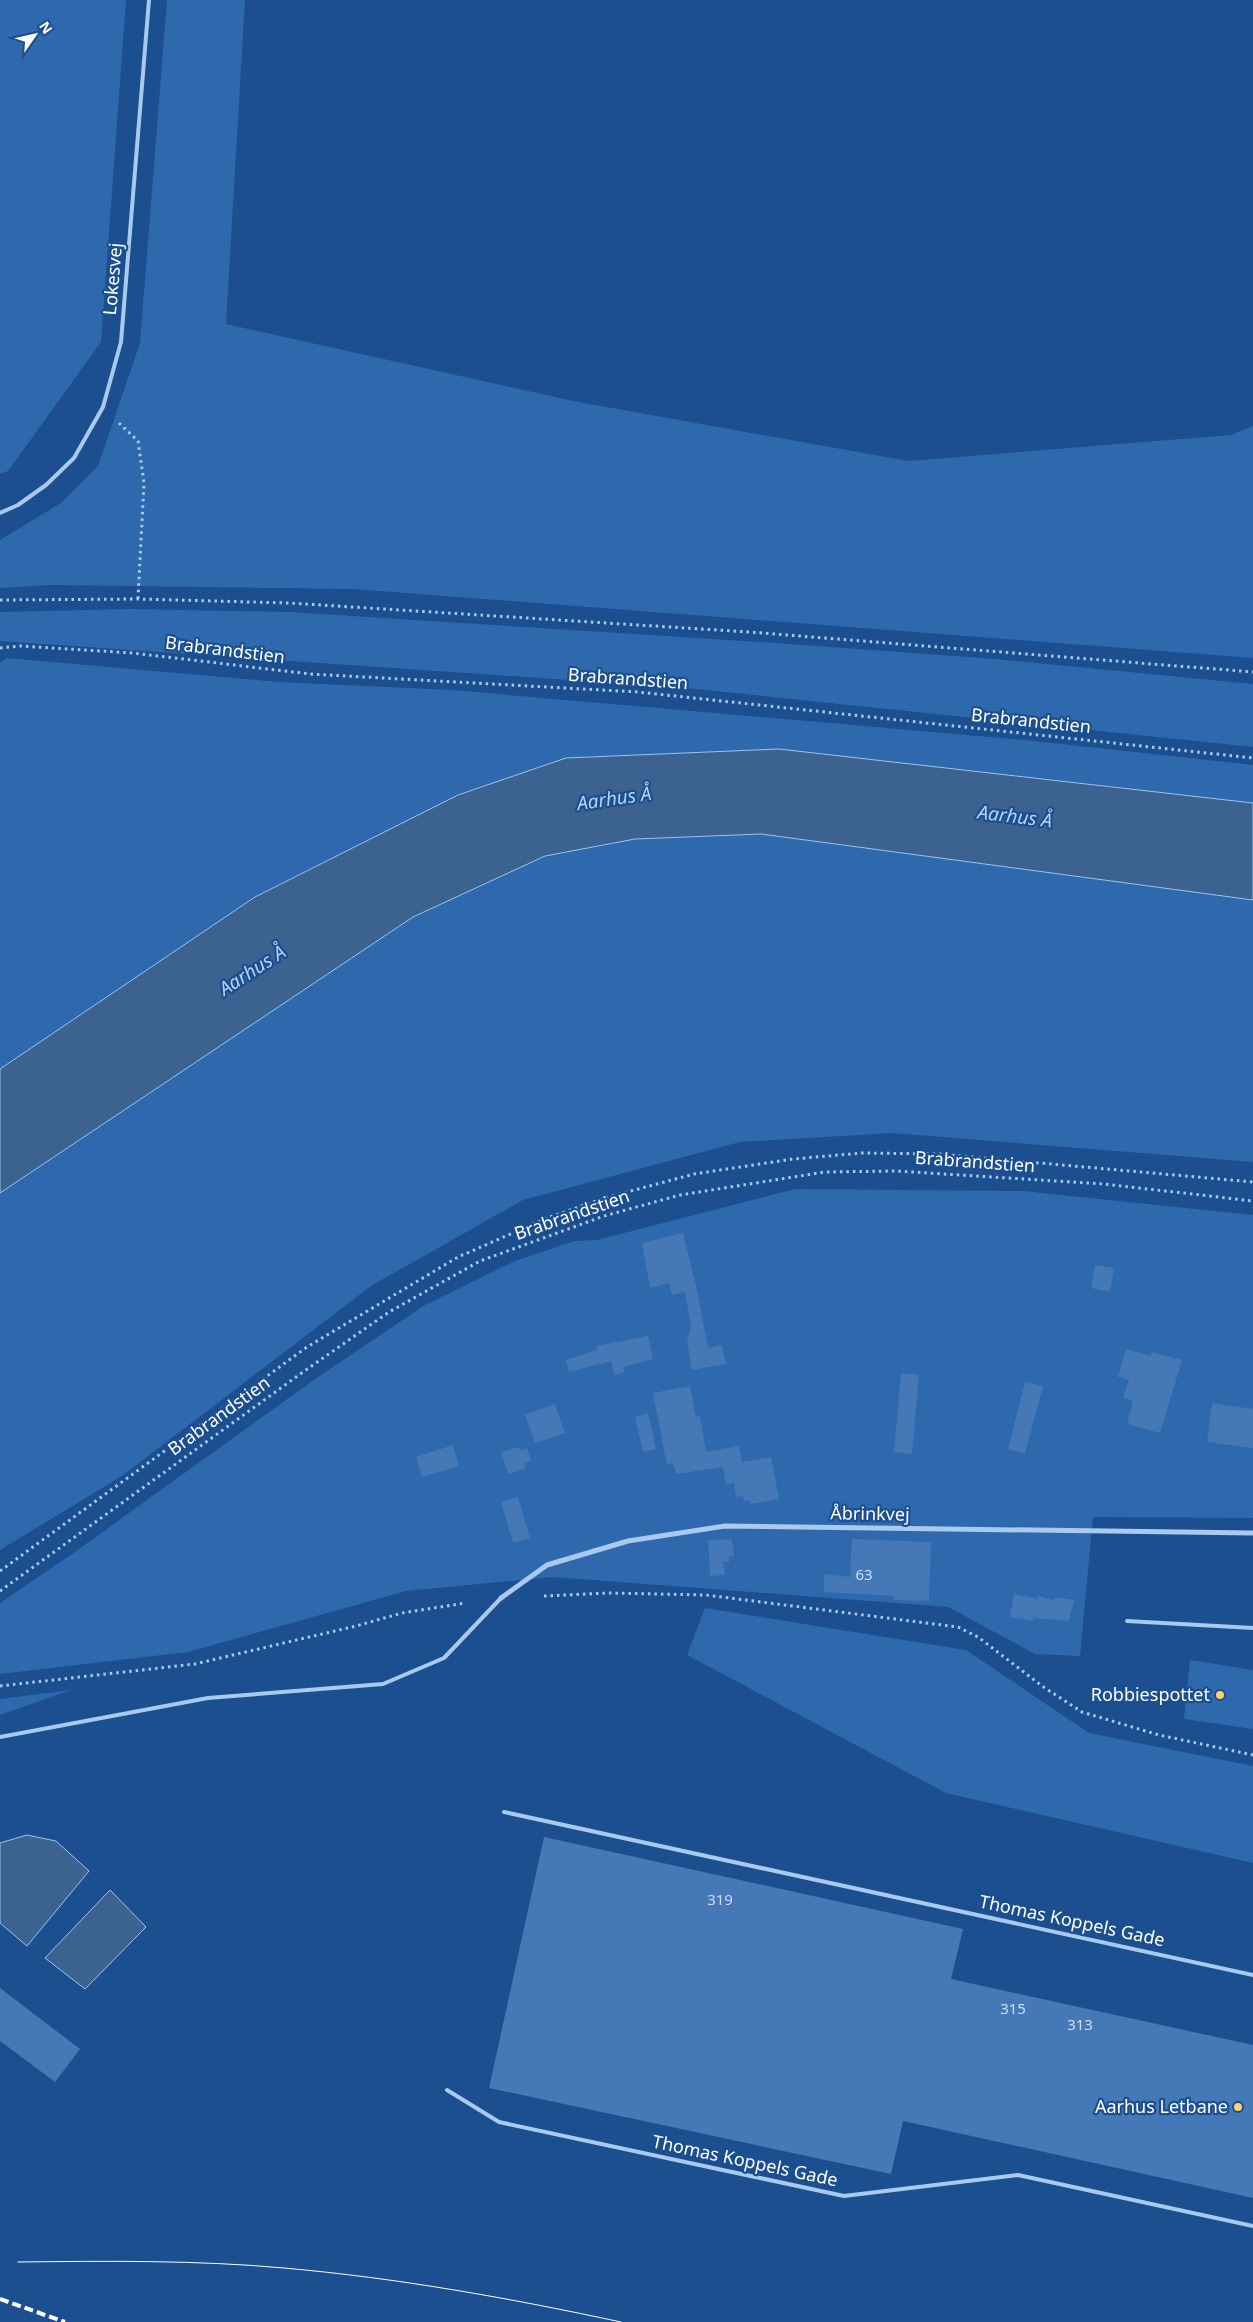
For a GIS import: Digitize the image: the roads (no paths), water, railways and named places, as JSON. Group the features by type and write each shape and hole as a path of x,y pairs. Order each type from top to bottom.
{"street":[{"name":"Åbrinkvej","path":"501,1598 547,1565 628,1541 725,1526 1253,1533"}],"lane":[{"name":"Lokesvej","path":"0,513 18,505 46,485 74,458 103,407 121,342 149,0"},
{"path":"0,1738 208,1698 383,1684 444,1658 501,1598"},
{"path":"1127,1621 1253,1628"},
{"name":"Thomas Koppels Gade","path":"504,1812 1253,1975"},
{"name":"Thomas Koppels Gade","path":"447,2090 499,2122 844,2196 1018,2175 1253,2226"}],"water":[{"name":"Aarhus Å","path":"779,749 1253,803 1253,900 761,834 635,839 545,856 413,917 0,1193 0,1069 255,897 458,795 566,758"},
{"path":"27,1835 56,1841 89,1871 27,1946 0,1923 0,1843"},
{"path":"110,1890 146,1927 85,1989 45,1958"}],"tram line":[{"path":"18,2262 185,2262 251,2265 326,2272 453,2290 621,2322"}],"railway":[{"path":"0,2299 65,2322"}],"place":[{"name":"Robbiespottet","path":"1220,1695"},
{"name":"Aarhus Letbane","path":"1238,2107"}]}
